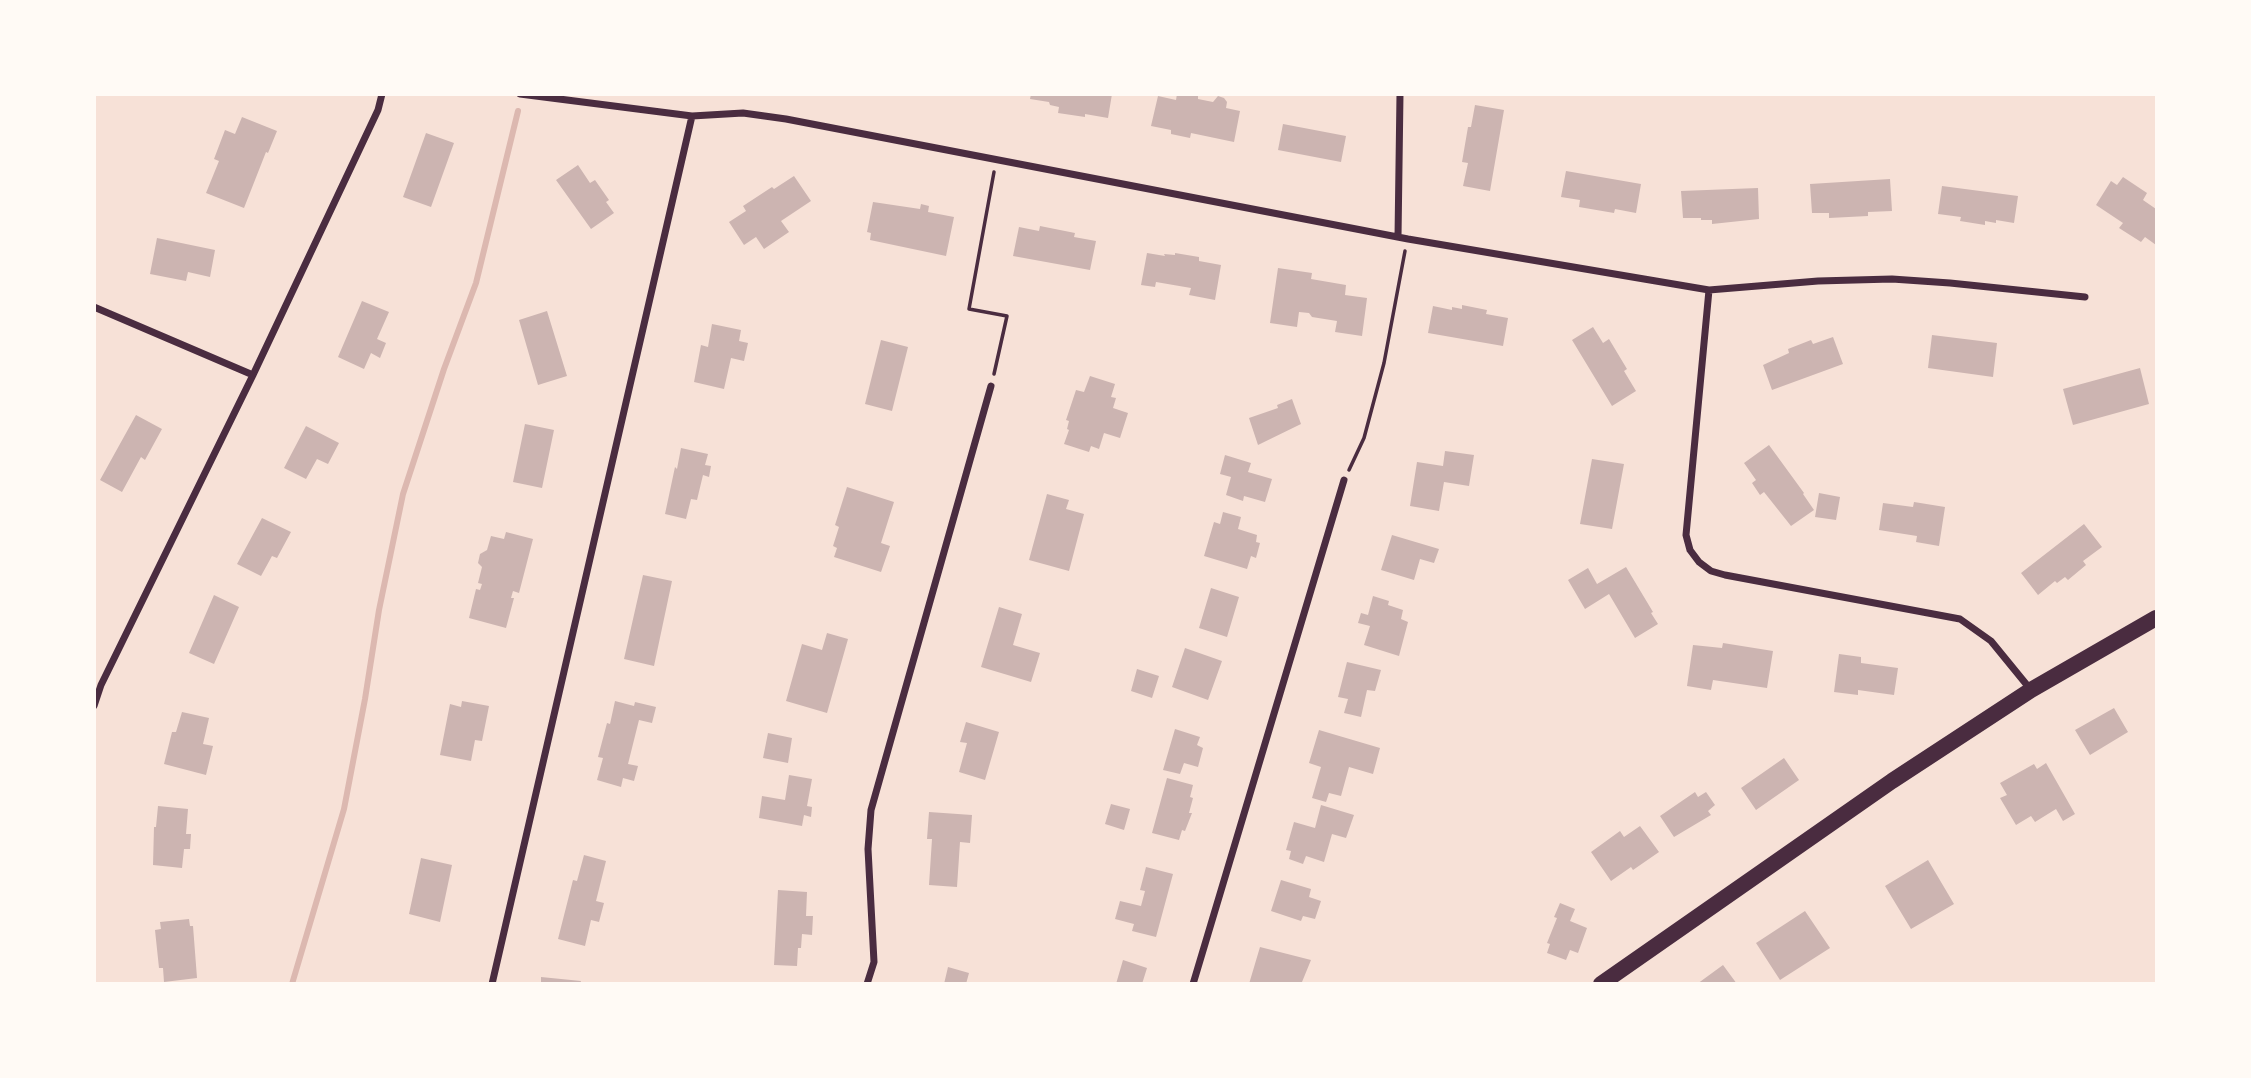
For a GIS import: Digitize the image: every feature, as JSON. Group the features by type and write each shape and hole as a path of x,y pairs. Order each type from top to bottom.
{"main road":[{"path":"1601,984 1892,781 2031,691 2157,618"}],"street":[{"path":"94,706 101,685 253,375 378,110 382,94"},
{"path":"520,94 692,116 743,113 775,117 1408,239 1709,290 1818,281 1892,279 2085,297"},
{"path":"1398,237 1400,94"},
{"path":"492,984 692,116"},
{"path":"1709,290 1686,534 1690,550 1699,562 1711,571 1725,575 1960,619 1991,641 2031,691"},
{"path":"94,307 253,375"},
{"path":"867,984 874,962 868,849 871,810 991,386"},
{"path":"1193,984 1344,480"}],"path":[{"path":"991,386 1007,316 969,309 996,160"},
{"path":"1344,480 1364,439 1384,363 1408,239"}],"building":[{"path":"1031,94 1112,94 1108,118 1058,113 1059,107 1050,105 1049,102 1030,99"},
{"path":"1177,94 1198,94 1198,99 1213,102 1218,96 1227,102 1226,108 1240,111 1234,142 1191,133 1190,138 1151,126 1158,96 1176,100"},
{"path":"1475,105 1504,110 1490,191 1463,186 1468,163 1462,162"},
{"path":"242,117 277,131 244,208 206,193 219,161 214,159 225,130 235,134"},
{"path":"1283,124 1346,136 1341,162 1278,150"},
{"path":"426,133 454,143 431,207 403,197"},
{"path":"578,165 590,183 595,180 609,200 606,202 614,213 591,229 556,180"},
{"path":"1566,171 1641,184 1636,213 1615,209 1614,213 1579,207 1580,200 1561,197"},
{"path":"794,176 811,201 781,221 789,232 764,249 756,237 744,245 729,222 746,211 743,206"},
{"path":"2123,177 2147,193 2143,200 2156,209 2156,245 2145,237 2141,242 2119,228 2123,223 2096,205 2111,181 2117,185"},
{"path":"1890,179 1892,211 1868,212 1868,216 1829,218 1829,213 1812,213 1810,184"},
{"path":"1942,186 2018,196 2014,223 1996,220 1996,223 1985,221 1985,225 1960,221 1961,217 1938,214"},
{"path":"1758,188 1759,219 1712,224 1712,220 1683,218 1681,191"},
{"path":"873,202 920,209 921,204 929,206 928,212 954,217 946,256 870,240 871,233 867,232"},
{"path":"1040,226 1075,233 1074,237 1096,241 1090,270 1013,256 1019,227 1039,231"},
{"path":"157,238 215,250 210,277 188,272 186,281 150,274"},
{"path":"1147,253 1165,256 1164,254 1175,253 1199,257 1199,261 1221,265 1215,300 1189,295 1191,288 1156,282 1155,287 1141,285"},
{"path":"1278,268 1312,273 1311,279 1346,285 1345,295 1367,298 1362,336 1335,332 1337,321 1312,317 1309,313 1299,312 1297,327 1270,323"},
{"path":"362,301 389,312 377,339 386,343 380,358 371,353 364,369 338,357"},
{"path":"1462,305 1487,310 1486,314 1508,318 1503,346 1428,333 1433,306 1452,310 1452,307 1462,309"},
{"path":"547,311 567,376 538,385 519,320"},
{"path":"712,324 741,330 739,341 748,343 744,361 731,358 724,389 694,382 701,345 708,347"},
{"path":"1593,327 1603,343 1609,339 1627,369 1624,371 1636,391 1612,406 1572,340"},
{"path":"1932,335 1997,343 1993,377 1928,368"},
{"path":"1833,337 1843,364 1772,390 1763,365 1789,353 1788,349 1811,340 1813,344"},
{"path":"881,340 908,347 892,411 865,404"},
{"path":"2140,368 2149,404 2073,425 2063,389"},
{"path":"1090,376 1115,384 1111,397 1116,398 1113,408 1128,413 1120,438 1104,433 1099,449 1091,446 1089,452 1064,444 1069,430 1069,421 1066,420 1076,390 1084,392"},
{"path":"1292,399 1301,424 1258,445 1249,418 1278,408 1277,405"},
{"path":"136,415 162,429 145,460 141,457 122,492 100,480"},
{"path":"525,424 554,430 542,488 513,482"},
{"path":"306,426 339,443 328,464 317,459 306,479 284,468"},
{"path":"1769,445 1814,510 1791,526 1764,492 1760,495 1752,483 1756,480 1744,463"},
{"path":"681,448 708,454 705,465 711,466 709,477 703,475 697,500 691,499 686,519 665,514"},
{"path":"1445,451 1474,455 1469,486 1444,482 1439,511 1410,506 1417,462 1443,466"},
{"path":"1225,455 1251,463 1248,472 1272,479 1265,502 1244,496 1243,501 1226,495 1231,477 1220,474"},
{"path":"1592,459 1624,464 1612,529 1580,524"},
{"path":"847,487 894,502 881,543 890,546 881,572 834,557 837,548 833,546 839,527 835,525"},
{"path":"1819,493 1840,497 1836,520 1815,517"},
{"path":"1047,494 1069,500 1066,509 1084,514 1069,571 1029,560"},
{"path":"1914,502 1945,507 1939,546 1916,542 1917,536 1879,530 1883,503 1913,507"},
{"path":"1223,512 1241,517 1238,529 1257,535 1256,542 1260,543 1256,558 1251,556 1247,569 1204,556 1214,522 1220,524"},
{"path":"262,518 291,532 277,558 272,556 261,576 237,564"},
{"path":"2084,524 2102,547 2083,561 2086,565 2068,580 2065,577 2057,583 2055,581 2038,595 2021,573"},
{"path":"506,532 533,539 519,593 513,591 511,598 514,598 506,628 469,618 476,589 480,590 482,584 478,583 482,567 478,563 480,554 487,550 491,536 504,539"},
{"path":"1392,535 1439,549 1434,563 1420,559 1414,580 1381,570"},
{"path":"1626,567 1658,624 1635,638 1609,594 1585,609 1568,580 1588,568 1597,584"},
{"path":"643,575 672,581 654,666 624,659"},
{"path":"1211,588 1239,597 1227,637 1199,628"},
{"path":"214,595 239,607 214,664 189,653"},
{"path":"1373,596 1389,601 1388,605 1403,610 1401,619 1408,622 1399,656 1364,645 1370,626 1358,623 1361,613 1368,615"},
{"path":"999,607 1022,614 1013,645 1040,653 1031,682 981,667"},
{"path":"827,633 848,639 827,713 786,701 802,644 822,650"},
{"path":"1723,643 1773,651 1767,688 1713,680 1711,690 1687,686 1693,645 1722,648"},
{"path":"1185,648 1222,661 1208,700 1172,687"},
{"path":"1839,654 1861,657 1861,663 1898,668 1894,695 1858,690 1858,695 1834,692"},
{"path":"1347,662 1381,670 1375,691 1367,690 1361,717 1344,713 1348,699 1338,697"},
{"path":"1137,669 1159,676 1152,698 1131,691"},
{"path":"462,701 489,706 482,741 475,740 471,761 440,755 450,704 461,707"},
{"path":"615,701 634,706 635,702 656,707 652,723 639,720 628,764 638,766 634,781 623,778 621,787 597,780 603,758 598,757"},
{"path":"2114,708 2128,732 2090,755 2075,730"},
{"path":"182,712 209,718 203,744 213,746 206,775 164,764 172,732 176,732"},
{"path":"966,722 999,732 985,780 959,772 967,743 960,742"},
{"path":"1175,729 1200,737 1197,745 1203,748 1198,767 1184,763 1180,774 1163,770"},
{"path":"1319,730 1380,748 1373,774 1349,767 1341,796 1329,793 1326,802 1312,798 1321,767 1309,763"},
{"path":"768,733 792,738 788,763 763,758"},
{"path":"1784,758 1799,780 1756,810 1741,788"},
{"path":"2046,763 2075,814 2063,821 2056,809 2035,822 2031,816 2016,825 2000,798 2007,795 2000,783 2034,764 2037,769"},
{"path":"789,775 812,779 807,806 812,807 811,817 804,815 802,826 759,818 762,796 785,800"},
{"path":"1167,778 1193,785 1189,813 1192,813 1179,840 1152,833"},
{"path":"1695,792 1698,797 1706,792 1715,805 1708,811 1711,815 1674,837 1660,816"},
{"path":"1111,804 1130,809 1124,830 1105,824"},
{"path":"1321,805 1354,815 1346,838 1332,834 1324,862 1306,856 1303,864 1289,859 1291,851 1286,850 1294,822 1315,828"},
{"path":"158,806 188,809 186,834 191,834 190,849 184,849 182,868 153,865 154,827"},
{"path":"929,812 972,815 970,843 960,842 957,887 929,885 932,839 927,839"},
{"path":"1640,826 1659,852 1611,881 1591,852 1620,831 1624,837"},
{"path":"584,855 606,861 596,901 604,903 599,922 591,920 585,946 558,939 573,880 577,881"},
{"path":"421,858 452,865 440,922 409,914"},
{"path":"1928,860 1954,904 1911,929 1885,886"},
{"path":"1146,867 1173,874 1156,937 1132,931 1134,924 1115,919 1120,901 1141,906 1145,891 1140,890"},
{"path":"1281,880 1311,889 1309,897 1321,901 1315,919 1303,916 1301,921 1271,911"},
{"path":"778,890 807,892 806,916 813,916 812,935 802,934 797,966 774,965"},
{"path":"1560,903 1575,909 1570,921 1587,928 1578,953 1570,950 1566,960 1547,953 1550,944 1547,943"},
{"path":"1805,911 1830,948 1780,980 1756,943"},
{"path":"189,919 190,926 193,926 197,978 164,982 163,968 159,968 155,930 161,929 160,922"},
{"path":"1260,947 1311,960 1302,982 1249,984"},
{"path":"1123,960 1147,968 1142,984 1116,984"},
{"path":"1723,965 1737,984 1697,984"},
{"path":"948,967 969,973 966,984 944,984"},
{"path":"541,977 581,981 580,984 541,984"}],"waterway":[{"path":"292,984 344,809 379,610 403,494 444,369 476,283 518,111"}]}
